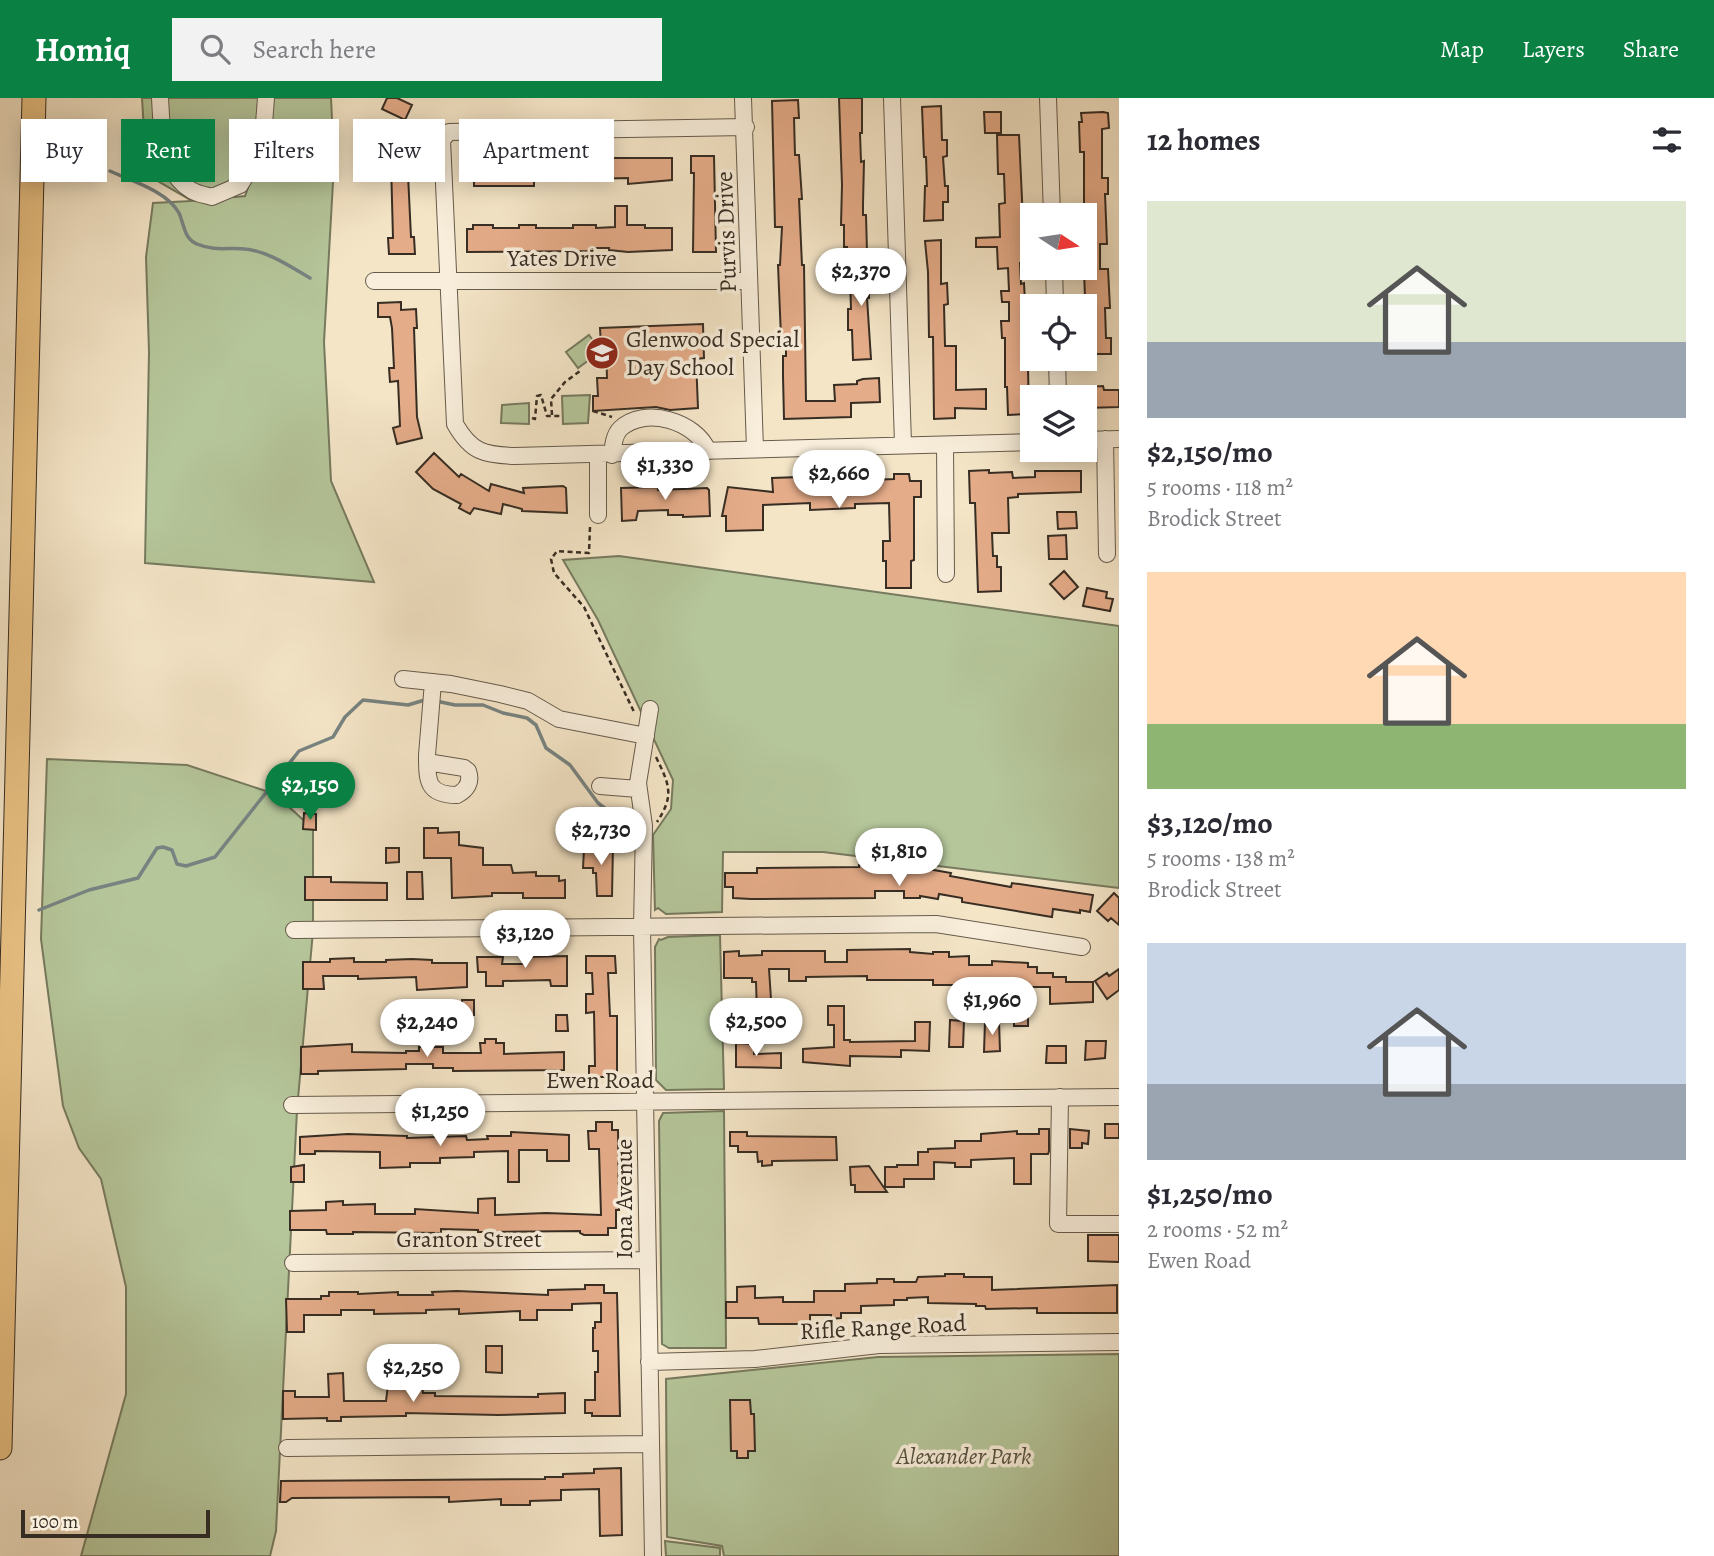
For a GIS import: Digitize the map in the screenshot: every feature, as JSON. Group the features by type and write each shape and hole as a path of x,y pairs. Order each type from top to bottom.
{"highway":[{"path":"0,1448 6,988 34,98"}],"street":[{"path":"160,98 166,155 175,177 192,191 212,197 240,185 262,149 266,98"},
{"name":"Purvis Drive","path":"743,98 755,449"},
{"path":"892,98 903,444"},
{"path":"1048,98 1052,203"},
{"path":"746,127 449,132 442,140 447,281 455,424 464,439 474,448 490,455 605,455 1020,442"},
{"name":"Yates Drive","path":"374,281 749,281"},
{"path":"598,515 605,455 619,430 628,424 644,419 675,421 704,440 708,452"},
{"path":"1107,554 1112,439"},
{"path":"945,445 946,574"},
{"path":"403,679 465,686 528,701 559,719 646,736"},
{"path":"427,762 433,682"},
{"name":"Iona Avenue","path":"650,709 638,789 644,826 642,927 653,1556"},
{"path":"600,786 638,789"},
{"path":"294,930 936,924 1082,947"},
{"path":"1060,1097 1058,1224 1119,1224"},
{"name":"Ewen Road","path":"292,1105 1119,1097"},
{"name":"Granton Street","path":"293,1264 647,1260"},
{"name":"Rifle Range Road","path":"649,1362 755,1359 879,1345 1119,1342"},
{"path":"287,1448 650,1444"}],"path":[{"path":"552,416 551,399 565,382 580,371"},
{"path":"532,418 536,419 537,396 541,395 547,416 561,416"},
{"path":"593,411 628,424"},
{"path":"598,515 590,519 589,553 557,551 551,559 554,573 584,607 670,786 664,811 644,842"}],"green space":[{"path":"142,98 259,98 258,119 229,119 229,182 242,182 235,197 245,196 250,182 333,182 324,342 331,481 374,582 145,563 149,352 146,257 153,203 192,201 159,182 215,182 215,119 143,119"},
{"path":"269,98 331,98 332,119 267,119"},
{"path":"589,335 601,351 578,368 566,352"},
{"path":"590,395 588,423 563,424 562,396"},
{"path":"529,403 529,424 501,423 502,405"},
{"path":"619,556 1119,626 1119,888 823,852 723,852 722,912 666,914 658,908 655,910 653,835 671,809 673,780 598,620 563,560"},
{"path":"47,759 187,765 275,794 313,829 313,931 297,1110 276,1531 270,1556 81,1556 126,1394 126,1287 101,1179 79,1148 63,1106 41,939"},
{"path":"720,935 724,1089 666,1090 656,1080 655,947 659,939 668,937"},
{"path":"724,1111 726,1348 669,1348 662,1344 659,1121 663,1113"},
{"name":"Alexander Park","path":"1119,1354 1119,1556 724,1556 722,1546 667,1537 666,1379 878,1357"},
{"path":"665,1541 720,1548 720,1556 666,1556"}],"building":[{"path":"387,98 397,98 412,105 405,119 382,109"},
{"path":"839,98 862,98 860,133 861,162 864,161 863,215 866,215 867,252 847,253 847,247 844,247 844,225 841,225"},
{"path":"798,100 799,118 794,118 795,155 799,155 802,199 799,199 804,265 806,401 835,401 834,385 857,384 857,381 863,379 879,378 880,402 851,403 851,417 784,419 783,356 786,356 786,337 781,337 778,265 782,227 775,227 772,101"},
{"path":"941,106 942,140 947,140 947,156 943,157 948,202 943,202 943,220 924,221 927,186 922,107"},
{"path":"984,112 1001,112 1001,133 985,133"},
{"path":"1081,113 1108,113 1109,128 1102,129 1102,178 1108,178 1108,194 1105,194 1107,244 1100,244 1100,269 1108,269 1110,308 1105,308 1106,338 1111,338 1111,354 1097,354 1097,294 1085,294 1084,280 1097,280 1097,203 1084,203 1084,152 1080,152 1079,122 1082,122"},
{"path":"997,135 1019,135 1022,203 1020,203 1020,280 1021,284 1024,283 1025,294 1020,294 1020,371 1028,371 1028,385 1020,385 1020,414 1008,415 1005,387 1005,338 1002,338 1001,321 1009,321 1009,302 1002,302 1001,291 1009,291 1008,268 998,269 997,247 976,247 976,238 1000,237 999,204 1005,203 1004,174 998,174"},
{"path":"691,156 714,156 716,252 693,252 694,173 691,173"},
{"path":"614,158 672,158 672,180 628,184 628,178 614,178"},
{"path":"392,182 408,182 411,237 414,237 415,254 389,254 388,238 393,238"},
{"path":"474,182 534,182 534,186 474,186"},
{"path":"615,206 627,206 627,225 672,228 672,250 628,252 590,248 590,251 467,252 467,229 473,229 473,225 493,225 493,228 519,228 519,225 536,225 536,228 573,228 573,225 615,227"},
{"path":"941,240 941,284 947,283 948,304 944,305 945,346 956,346 956,390 986,389 986,409 955,408 955,418 934,419 933,337 929,337 925,241"},
{"path":"876,254 876,270 869,270 867,298 871,359 853,360 852,330 848,330 848,309 851,309 850,276 859,276 859,255"},
{"path":"401,302 401,310 416,309 417,328 414,328 417,417 422,438 397,444 393,428 400,426 398,381 390,382 389,368 394,368 392,328 390,317 378,317 378,303"},
{"path":"703,324 704,358 696,359 698,408 670,410 656,407 593,411 593,396 598,396 597,378 607,378 606,345 601,346 600,328"},
{"path":"1097,386 1103,386 1104,390 1119,390 1119,407 1097,408"},
{"path":"434,453 459,477 461,474 489,491 491,484 524,493 523,488 563,486 566,488 567,513 522,511 503,504 501,514 474,508 470,514 459,508 461,504 433,489 416,472"},
{"path":"989,470 989,473 1012,472 1013,478 1035,477 1035,471 1081,471 1081,492 1018,494 1018,497 1008,498 1009,533 992,533 993,556 997,556 997,567 1001,567 1001,591 978,592 975,503 970,503 969,471"},
{"path":"894,474 909,474 910,481 921,481 921,497 914,497 911,588 886,588 883,541 890,541 889,503 810,510 810,503 763,505 763,530 726,531 726,516 722,516 728,487 773,492 772,478 855,475 869,476 869,480 894,479"},
{"path":"658,487 658,490 707,488 710,516 668,515 668,510 638,511 636,520 622,521 621,488"},
{"path":"1057,512 1076,512 1077,528 1058,529"},
{"path":"1066,535 1067,559 1049,559 1048,536"},
{"path":"1064,571 1078,587 1064,599 1050,584"},
{"path":"1087,588 1107,592 1106,598 1113,599 1110,611 1083,606"},
{"path":"304,813 316,814 316,830 303,829"},
{"path":"424,828 438,828 438,833 459,832 459,845 483,848 483,865 511,865 513,873 536,872 536,876 559,876 559,881 565,880 565,898 523,898 523,893 492,893 492,896 452,898 451,858 424,858"},
{"path":"593,844 613,845 612,896 597,896 596,873 593,873 593,868 583,868 584,849 593,850"},
{"path":"386,848 399,848 399,862 386,863"},
{"path":"891,865 891,871 928,869 951,873 950,876 1011,887 1012,883 1093,895 1090,912 1053,909 1052,917 962,902 962,898 939,894 938,899 920,896 904,898 904,891 875,891 875,898 751,899 733,898 733,887 725,887 725,873 757,873 757,868"},
{"path":"407,872 422,872 423,899 407,899"},
{"path":"305,877 331,877 331,882 387,883 387,900 305,900"},
{"path":"1114,893 1119,898 1119,925 1111,918 1108,921 1097,911"},
{"path":"910,949 910,952 933,954 949,952 949,957 969,956 969,965 992,965 992,961 1028,963 1028,967 1037,967 1037,973 1053,973 1053,977 1066,977 1066,982 1093,982 1093,1002 1050,1004 1050,987 1028,987 1028,1026 1014,1026 1013,987 958,989 958,985 933,985 933,980 867,980 867,976 806,977 806,981 789,981 789,969 769,969 772,1014 757,1014 756,982 752,982 752,978 724,978 724,952 739,951 739,956 762,955 762,951 825,951 825,962 847,962 847,950"},
{"path":"567,956 567,986 551,986 550,980 503,981 503,986 486,986 486,972 478,972 477,957 503,957 502,964 523,964 523,957"},
{"path":"586,956 615,956 616,973 608,973 610,1016 617,1016 617,1077 589,1077 589,1066 595,1066 594,1012 586,1013 586,994 593,994 592,973 586,973"},
{"path":"354,958 354,962 412,959 432,960 432,963 467,963 467,987 417,990 416,977 358,979 358,976 323,976 324,989 303,989 303,962 330,962 330,959"},
{"path":"1119,969 1119,990 1107,999 1095,981"},
{"path":"462,1000 474,1000 474,1015 462,1015"},
{"path":"828,1006 844,1006 844,1040 850,1042 915,1041 915,1022 930,1022 929,1051 901,1050 901,1057 850,1056 850,1066 803,1062 803,1049 834,1047 834,1025 828,1025"},
{"path":"556,1015 567,1015 568,1031 556,1031"},
{"path":"950,1020 964,1021 963,1047 949,1047"},
{"path":"985,1022 999,1022 1000,1051 984,1052"},
{"path":"485,1039 496,1039 496,1043 504,1043 504,1054 564,1052 564,1070 453,1071 453,1068 433,1068 433,1064 406,1064 406,1069 318,1071 318,1074 301,1074 301,1047 352,1044 352,1052 406,1053 419,1051 419,1047 443,1047 443,1053 481,1053 480,1043 485,1043"},
{"path":"1086,1041 1106,1041 1105,1058 1085,1060"},
{"path":"736,1043 754,1044 754,1054 781,1053 781,1068 736,1067"},
{"path":"1047,1046 1066,1046 1066,1063 1046,1063"},
{"path":"596,1122 612,1122 612,1130 618,1130 619,1210 616,1210 616,1228 608,1228 608,1235 584,1235 580,1231 478,1232 441,1229 441,1233 327,1234 326,1230 290,1230 290,1211 326,1210 326,1202 343,1201 343,1205 375,1204 375,1214 415,1214 415,1209 478,1213 478,1199 495,1198 495,1215 601,1215 599,1149 589,1149 588,1131 596,1131"},
{"path":"1105,1124 1119,1124 1119,1138 1105,1138"},
{"path":"1039,1129 1049,1129 1049,1151 1048,1154 1031,1154 1031,1184 1014,1184 1014,1158 971,1160 971,1167 955,1167 955,1163 934,1162 934,1179 904,1179 904,1187 885,1187 885,1167 918,1165 918,1152 955,1148 955,1141 981,1141 981,1134 1017,1131 1017,1134 1039,1134"},
{"path":"1070,1129 1089,1131 1088,1144 1082,1143 1082,1148 1070,1148"},
{"path":"511,1132 569,1135 569,1161 547,1161 547,1150 519,1150 519,1182 508,1182 508,1151 474,1152 474,1157 440,1158 440,1163 410,1163 410,1167 380,1168 380,1152 315,1151 315,1154 300,1154 300,1137 348,1134 407,1138 466,1136 467,1140 488,1139 487,1136 511,1136"},
{"path":"730,1132 747,1132 747,1136 836,1137 837,1160 772,1161 772,1165 762,1166 762,1161 758,1162 757,1152 738,1152 738,1146 730,1146"},
{"path":"304,1165 304,1182 291,1182 291,1167"},
{"path":"869,1166 887,1192 855,1192 855,1185 851,1185 850,1167"},
{"path":"1088,1235 1119,1235 1119,1262 1088,1261"},
{"path":"945,1274 992,1277 992,1290 1117,1285 1117,1313 1037,1313 1037,1308 986,1309 985,1306 976,1304 928,1303 928,1297 894,1300 894,1305 861,1306 861,1313 841,1313 841,1318 810,1315 810,1324 759,1324 758,1318 726,1318 726,1302 737,1302 737,1287 755,1286 755,1298 783,1297 783,1302 814,1302 814,1291 845,1291 845,1284 877,1283 877,1279 916,1282 918,1277"},
{"path":"585,1285 604,1285 604,1293 617,1293 620,1416 592,1416 592,1413 585,1413 585,1400 595,1400 598,1351 593,1351 593,1328 595,1322 601,1322 601,1303 572,1304 572,1310 537,1310 537,1320 520,1320 520,1311 459,1314 459,1309 374,1314 374,1310 341,1310 341,1315 304,1315 304,1332 287,1332 286,1299 321,1299 321,1296 329,1296 329,1292 433,1295 432,1292 457,1291 548,1295 548,1290 585,1289"},
{"path":"486,1346 502,1346 502,1373 486,1372"},
{"path":"343,1373 344,1401 386,1401 388,1385 422,1385 423,1393 435,1393 435,1396 538,1397 538,1394 565,1393 565,1413 406,1413 406,1416 341,1417 341,1421 327,1421 327,1418 283,1419 283,1391 295,1391 295,1397 329,1397 328,1374"},
{"path":"730,1400 750,1400 751,1414 754,1414 755,1451 748,1451 748,1458 737,1458 737,1451 731,1451"},
{"path":"621,1468 622,1535 600,1536 599,1489 561,1490 561,1500 530,1501 530,1505 501,1505 501,1499 449,1502 449,1497 292,1498 280,1502 281,1481 545,1479 563,1477 563,1474 594,1473 594,1469"}],"waterway":[{"path":"110,171 166,199 179,213 185,231 193,242 210,248 254,250 279,260 310,278"},
{"path":"39,910 89,890 138,878 157,848 172,850 177,864 186,866 215,857 299,751 333,737 345,717 363,700 408,705 428,699"},
{"path":"436,701 455,705 483,705 527,718 536,725 546,748 570,765 598,803 624,823"}],"place":[{"name":"Glenwood Special Day School","path":"602,353"}]}
